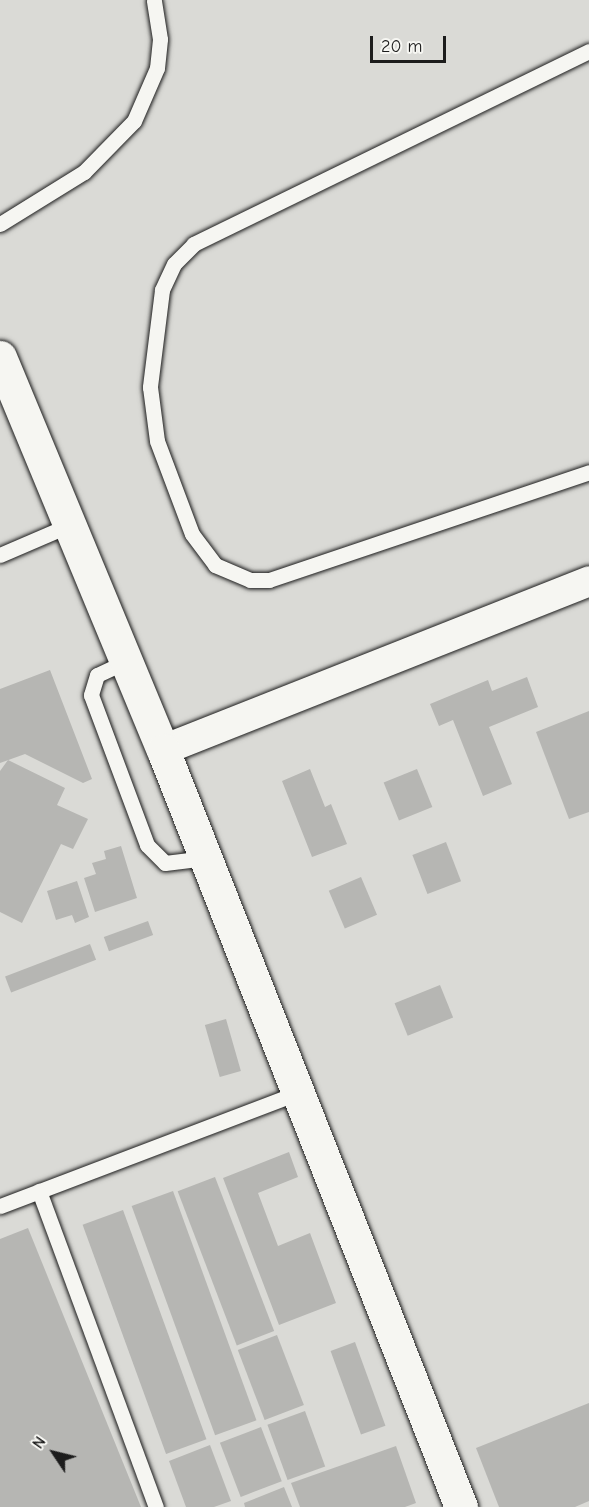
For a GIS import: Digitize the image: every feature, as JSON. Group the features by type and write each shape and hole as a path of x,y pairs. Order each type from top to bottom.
{"main road":[{"path":"0,357 72,524 163,750 461,1507"}],"street":[{"path":"163,750 589,580"}],"lane":[{"path":"0,224 84,172 134,121 157,68 160,39 154,0"},
{"path":"589,51 194,244 174,264 162,290 150,387 157,441 192,534 215,565 250,580 269,580 589,472"},
{"path":"0,555 72,524"},
{"path":"127,661 97,675 91,695 147,845 165,863 206,858"},
{"path":"0,1206 298,1093"},
{"path":"39,1191 156,1507"}],"shaded area":[{"path":"0,0 589,0 589,1507 0,1507"}],"building":[{"path":"50,670 92,779 83,783 25,754 0,763 0,689"},
{"path":"527,677 538,707 489,727 512,784 483,796 453,720 439,726 430,704 488,680 492,691"},
{"path":"589,711 589,812 569,819 536,732"},
{"path":"8,760 65,788 57,805 88,819 73,849 61,844 22,923 0,912 0,771"},
{"path":"310,769 325,807 331,804 347,844 312,857 282,781"},
{"path":"417,769 432,807 399,821 384,782"},
{"path":"446,842 461,881 427,894 412,855"},
{"path":"121,846 137,898 95,912 84,878 96,874 92,863 106,859 104,851"},
{"path":"361,877 377,915 345,928 329,891"},
{"path":"77,881 89,917 75,923 72,915 56,920 47,891"},
{"path":"148,921 153,935 109,951 104,937"},
{"path":"90,944 96,960 11,992 5,977"},
{"path":"440,985 453,1017 408,1036 395,1003"},
{"path":"226,1019 241,1071 220,1077 205,1025"},
{"path":"289,1152 298,1177 258,1193 278,1246 310,1233 336,1303 279,1325 223,1178"},
{"path":"215,1177 274,1331 237,1345 178,1191"},
{"path":"173,1191 256,1420 215,1435 132,1206"},
{"path":"123,1210 206,1439 166,1454 83,1225"},
{"path":"28,1228 141,1507 0,1507 0,1239"},
{"path":"277,1335 304,1405 265,1420 238,1350"},
{"path":"355,1342 385,1426 361,1435 331,1351"},
{"path":"589,1403 589,1501 575,1507 499,1507 476,1448"},
{"path":"305,1411 325,1466 288,1480 267,1425"},
{"path":"261,1427 282,1481 241,1497 220,1443"},
{"path":"210,1445 231,1501 214,1507 186,1507 169,1461"},
{"path":"396,1446 416,1503 405,1507 300,1507 291,1483"},
{"path":"284,1487 292,1507 245,1507 244,1503"}]}
